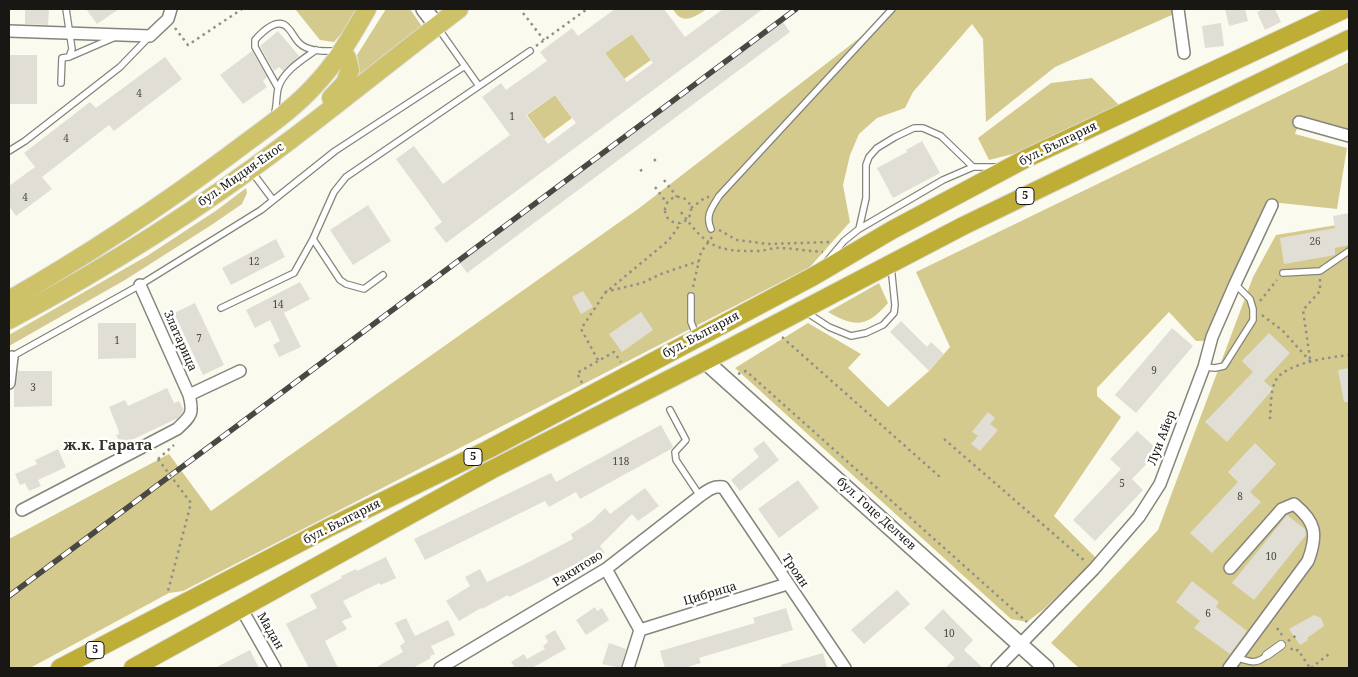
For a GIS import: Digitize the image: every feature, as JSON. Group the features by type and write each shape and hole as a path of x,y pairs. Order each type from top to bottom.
{"highway":[{"name":"бул. България","path":"60,668 328,528 487,450 814,276 892,230 1026,159 1345,9"},
{"name":"бул. България","path":"133,668 491,470 972,222 1349,39"}],"main road":[{"name":"бул. Мидия-Енос","path":"9,300 94,249 141,218 269,126 316,85 342,51 367,9"},
{"path":"424,9 437,26"},
{"name":"бул. Мидия-Енос","path":"9,320 135,247 250,170 289,142 459,9"},
{"path":"289,142 349,77 349,64 342,51"},
{"name":"бул. Гоце Делчев","path":"705,361 1046,668"}],"street":[{"path":"1178,9 1184,53"},
{"path":"9,32 69,32 117,36 150,36 170,13"},
{"path":"1300,122 1349,136"},
{"name":"Луи Айер","path":"997,668 1094,569 1139,517 1160,484 1204,367 1212,337 1272,205"},
{"name":"Златарица","path":"22,510 177,429 188,419 193,409 189,395 140,285"},
{"path":"9,383 10,357"},
{"path":"189,395 240,371"},
{"name":"Ракитово","path":"440,668 606,569 711,488 723,487"},
{"name":"Троян","path":"723,487 845,668"},
{"path":"1229,668 1308,561 1312,551 1311,521 1294,504 1282,509 1230,568"},
{"path":"606,569 640,630 628,668"},
{"name":"Цибрица","path":"640,630 787,584"},
{"name":"Мадан","path":"241,608 275,668"},
{"path":"1267,654 1281,645"}],"lane":[{"path":"66,9 72,49 69,57"},
{"path":"711,229 708,222 708,214 719,196 892,9"},
{"path":"278,88 255,47 256,40 267,28 276,24 283,24 287,26 300,45 316,50 342,51"},
{"path":"437,26 480,86"},
{"path":"61,83 62,58 69,57 117,36"},
{"path":"9,151 25,141 120,67 150,36"},
{"path":"269,126 275,114 278,88 283,78 299,62 316,50"},
{"path":"221,308 294,272 313,239 334,192 346,177 530,50"},
{"path":"10,357 140,285 261,210 335,151 465,66"},
{"path":"859,229 866,198 866,165 869,157 877,148 907,130 923,128 941,136 973,167"},
{"path":"814,276 844,241 859,229 943,180 973,167 992,168 1026,159"},
{"path":"250,170 273,200"},
{"path":"313,239 340,280 346,284 364,289 383,275"},
{"path":"1283,273 1320,271 1349,251"},
{"path":"803,310 828,327 851,336 866,333 883,325 894,313 895,305 890,264"},
{"path":"1204,367 1215,368 1224,366 1253,320 1254,309 1250,299 1235,284"},
{"path":"692,296 692,322 697,337"},
{"path":"670,410 686,440 676,452 676,460 700,496"},
{"path":"1236,657 1250,663 1258,661 1267,654"}],"path":[{"path":"170,13 188,45 242,9"},
{"path":"530,50 552,37 587,9"},
{"path":"523,12 544,40"},
{"path":"664,180 677,197"},
{"path":"655,187 667,203"},
{"path":"598,360 581,329 604,292 669,240 681,223 687,220 691,212 690,204 685,198 677,197 667,203 665,211 672,222 681,223"},
{"path":"681,212 708,243 723,249 761,251 776,248 835,252"},
{"path":"692,296 701,252 712,237 711,229 720,231 737,240 768,244 810,244 844,241"},
{"path":"604,292 642,283 661,274 699,261"},
{"path":"1310,361 1303,310 1320,292 1320,271"},
{"path":"1283,273 1254,309 1283,331 1310,361"},
{"path":"770,327 940,477"},
{"path":"577,373 614,352"},
{"path":"1270,419 1276,380 1283,374 1310,361 1349,354"},
{"path":"734,376 746,371 1035,629"},
{"path":"944,439 1094,569"},
{"path":"158,459 191,502 168,591"},
{"path":"1293,651 1298,650 1311,668 1329,654"}],"shaded area":[{"path":"295,9 356,9 347,27 334,42 320,40"},
{"path":"386,9 410,9 423,28 359,78 357,55"},
{"path":"673,9 707,9 685,19 680,17"},
{"path":"897,9 1173,9 1174,14 1055,67 986,122 983,39 972,24 913,92 905,108 877,118 859,134 850,155 843,185 850,222 810,267 183,591 169,593 30,668 9,668 9,539 169,454 211,511 638,209"},
{"path":"632,34 651,60 624,79 605,53"},
{"path":"1349,62 1349,136 1299,123 1295,134 1347,148 1337,209 1271,202 1207,341 1196,341 1169,312 1097,388 1097,396 1121,417 1054,516 1096,558 1044,609 1027,622 1011,619 735,368 808,323 861,354 848,368 888,407 929,371 950,347 916,272"},
{"path":"1092,78 1119,105 1017,153 989,160 978,138 1051,83"},
{"path":"555,95 572,118 544,139 527,115"},
{"path":"246,188 247,193 242,204 213,224 125,280 9,346 9,335 147,256 217,210"},
{"path":"1349,223 1349,668 1079,668 1051,643 1158,530 1253,277 1276,235"},
{"path":"879,283 888,303 874,317 867,321 854,323 828,312"}],"building":[{"path":"25,9 49,9 48,25 25,24"},
{"path":"86,9 119,9 97,24"},
{"path":"615,9 664,9 685,37 723,9 763,9 446,243 434,228 442,222 396,159 414,146 443,184 510,135 482,97 501,83 506,90 547,61 540,52 572,28 578,36","holes":["632,34 653,63 627,82 605,53","555,95 576,123 548,144 526,115"]},
{"path":"1225,9 1245,9 1248,21 1229,26"},
{"path":"1264,9 1275,9 1281,22 1265,30 1257,12"},
{"path":"783,22 790,32 467,273 460,263"},
{"path":"1221,23 1224,46 1205,48 1202,26"},
{"path":"278,31 299,56 283,71 279,67 274,71 260,46"},
{"path":"252,51 267,77 263,81 267,87 243,104 220,75"},
{"path":"9,55 37,55 37,104 9,104"},
{"path":"165,57 182,79 114,131 109,125 42,177 52,189 16,216 9,206 9,186 35,167 24,153 90,102 96,108"},
{"path":"922,141 940,173 893,198 877,168 907,152 906,150"},
{"path":"368,205 391,241 353,265 330,230"},
{"path":"1349,213 1349,245 1335,248 1335,255 1284,264 1280,238 1335,228 1333,216"},
{"path":"276,239 285,257 231,285 222,268"},
{"path":"300,282 310,299 284,313 301,347 279,357 273,345 280,341 270,320 255,328 246,310"},
{"path":"583,291 593,307 581,314 572,297"},
{"path":"195,303 224,365 203,375 174,313"},
{"path":"641,312 653,330 622,352 609,334"},
{"path":"901,321 927,347 931,342 944,354 929,371 890,332"},
{"path":"98,323 136,323 136,358 98,359"},
{"path":"1172,328 1193,346 1136,413 1115,395"},
{"path":"1269,333 1290,353 1264,381 1273,389 1227,442 1205,422 1253,372 1242,361"},
{"path":"1349,368 1349,402 1344,402 1338,370"},
{"path":"18,371 52,371 52,406 14,407 14,389"},
{"path":"167,388 174,403 179,401 184,410 178,418 121,445 116,435 119,434 118,429 109,407 125,400 128,406"},
{"path":"988,412 995,418 990,424 998,430 980,451 971,444 978,436 972,432"},
{"path":"661,425 673,447 671,449 580,499 576,492 549,507 545,501 425,560 414,539 551,473 556,482"},
{"path":"1137,431 1159,451 1132,479 1143,490 1095,541 1073,520 1121,469 1110,459"},
{"path":"764,441 779,460 740,491 731,480 759,457 753,449"},
{"path":"1255,443 1276,464 1250,492 1261,502 1212,553 1190,533 1238,482 1228,472"},
{"path":"58,449 66,467 38,480 41,486 29,491 25,483 20,485 15,474 37,464 35,460"},
{"path":"798,480 819,508 779,538 758,509"},
{"path":"645,488 659,506 638,521 632,514 600,546 605,553 588,563 586,559 509,597 508,595 481,608 459,621 446,601 470,586 465,577 480,569 487,582 523,565 573,539 571,534 592,521 605,508 610,514"},
{"path":"1287,515 1305,529 1306,535 1254,600 1232,583"},
{"path":"386,557 396,578 381,585 379,583 343,601 352,617 342,621 347,629 325,641 338,668 309,668 286,624 317,608 310,595 342,578 341,576 356,569 357,571"},
{"path":"1192,581 1219,602 1216,607 1247,631 1230,654 1194,628 1200,621 1176,602"},
{"path":"897,590 910,604 864,644 851,630"},
{"path":"595,607 597,611 602,608 609,620 586,635 576,620"},
{"path":"786,608 793,630 699,658 701,663 684,668 665,668 660,651 755,623 753,618"},
{"path":"943,609 973,640 964,650 983,668 945,668 955,658 924,628"},
{"path":"1314,615 1321,618 1324,626 1300,645 1289,629"},
{"path":"406,618 415,636 448,620 455,635 431,646 435,654 413,668 375,668 403,652 400,646 405,642 395,623"},
{"path":"555,630 566,649 532,668 511,668 514,666 511,662 524,654 527,659 545,649 543,646 548,642 545,636"},
{"path":"609,643 626,649 621,668 602,664"},
{"path":"250,650 259,668 215,668"},
{"path":"823,653 827,668 781,668 781,665"}],"railway":[{"path":"9,596 796,9"}],"district":[{"name":"ж.к. Гарата","path":"108,446"}]}
